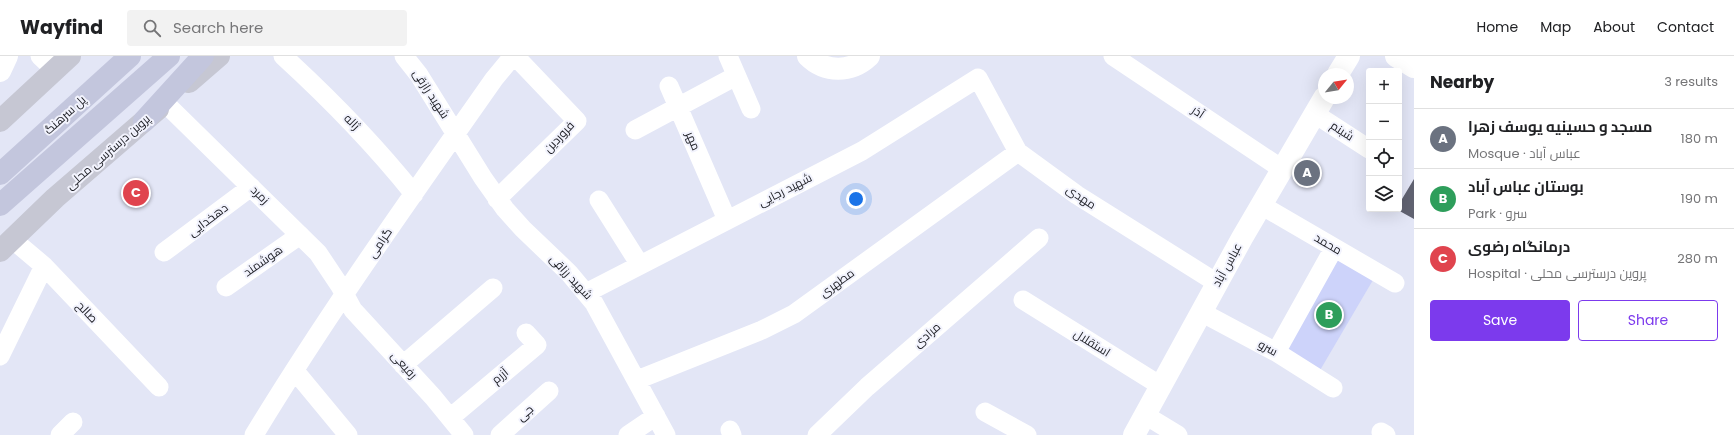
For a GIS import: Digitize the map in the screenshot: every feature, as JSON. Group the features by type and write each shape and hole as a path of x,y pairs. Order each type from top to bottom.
{"main road":[{"name":"پل سرهنگ","path":"0,174 130,56"},
{"name":"پل سرهنگ","path":"0,205 169,56"},
{"path":"144,121 203,56"},
{"name":"پروین درسترسی محلی","path":"6,245 55,198 219,56"},
{"path":"0,121 55,61"}],"street":[{"path":"0,71 7,56"},
{"name":"ژاله","path":"283,56 312,82 380,151 414,194"},
{"name":"شهید رازقی","path":"404,56 419,74 456,134"},
{"name":"گرامی","path":"254,435 294,371 414,194 494,79 514,56"},
{"name":"فروردین","path":"497,199 577,120 514,56"},
{"path":"728,56 751,109"},
{"path":"808,56 816,64 834,69 844,69 869,56"},
{"name":"آذر","path":"1113,56 1282,169"},
{"path":"1342,68 1349,56"},
{"path":"1396,56 1414,67"},
{"path":"635,130 736,76"},
{"name":"مهدی","path":"978,78 1018,152 1077,195 1217,283"},
{"name":"شهید رجایی","path":"586,293 862,151 978,78"},
{"name":"مهر","path":"669,86 727,220"},
{"name":"زمرد","path":"165,103 318,253 345,295"},
{"name":"عباس آباد","path":"1134,435 1217,283 1319,106"},
{"name":"شبنم","path":"1319,106 1366,146"},
{"name":"شهید رزاقی","path":"456,134 497,199 522,229 569,273 594,303 666,435"},
{"name":"مطهری","path":"637,380 762,330 794,314 1018,152"},
{"name":"دهخدایی","path":"164,252 252,187"},
{"path":"599,200 640,265"},
{"name":"محمد","path":"1261,205 1395,283"},
{"name":"هوشمند","path":"226,287 300,235"},
{"name":"مرادی","path":"817,435 867,387 1039,238"},
{"name":"صالح","path":"6,245 44,266 159,387"},
{"path":"1276,352 1334,248"},
{"path":"0,356 44,266"},
{"path":"403,365 493,288"},
{"name":"رفیعی","path":"345,295 353,310 464,435"},
{"name":"استقلال","path":"1023,300 1161,386"},
{"name":"سرو","path":"1201,312 1276,352 1333,388"},
{"name":"آزرم","path":"450,418 537,345 526,333"},
{"path":"294,371 348,435"},
{"name":"جی","path":"500,435 549,391"},
{"path":"985,412 1027,435"},
{"path":"1145,415 1178,435"},
{"path":"628,435 656,416"},
{"path":"60,435 73,422"}],"shaded area":[{"path":"1338,260 1373,280 1319,372 1283,349"}],"building":[{"path":"1414,179 1414,219 1401,212 1402,199"}],"place":[{"name":"مسجد و حسینیه یوسف زهرا","path":"1307,173"},
{"name":"درمانگاه رضوی","path":"136,193"},
{"name":"بوستان عباس آباد","path":"1329,315"}]}
